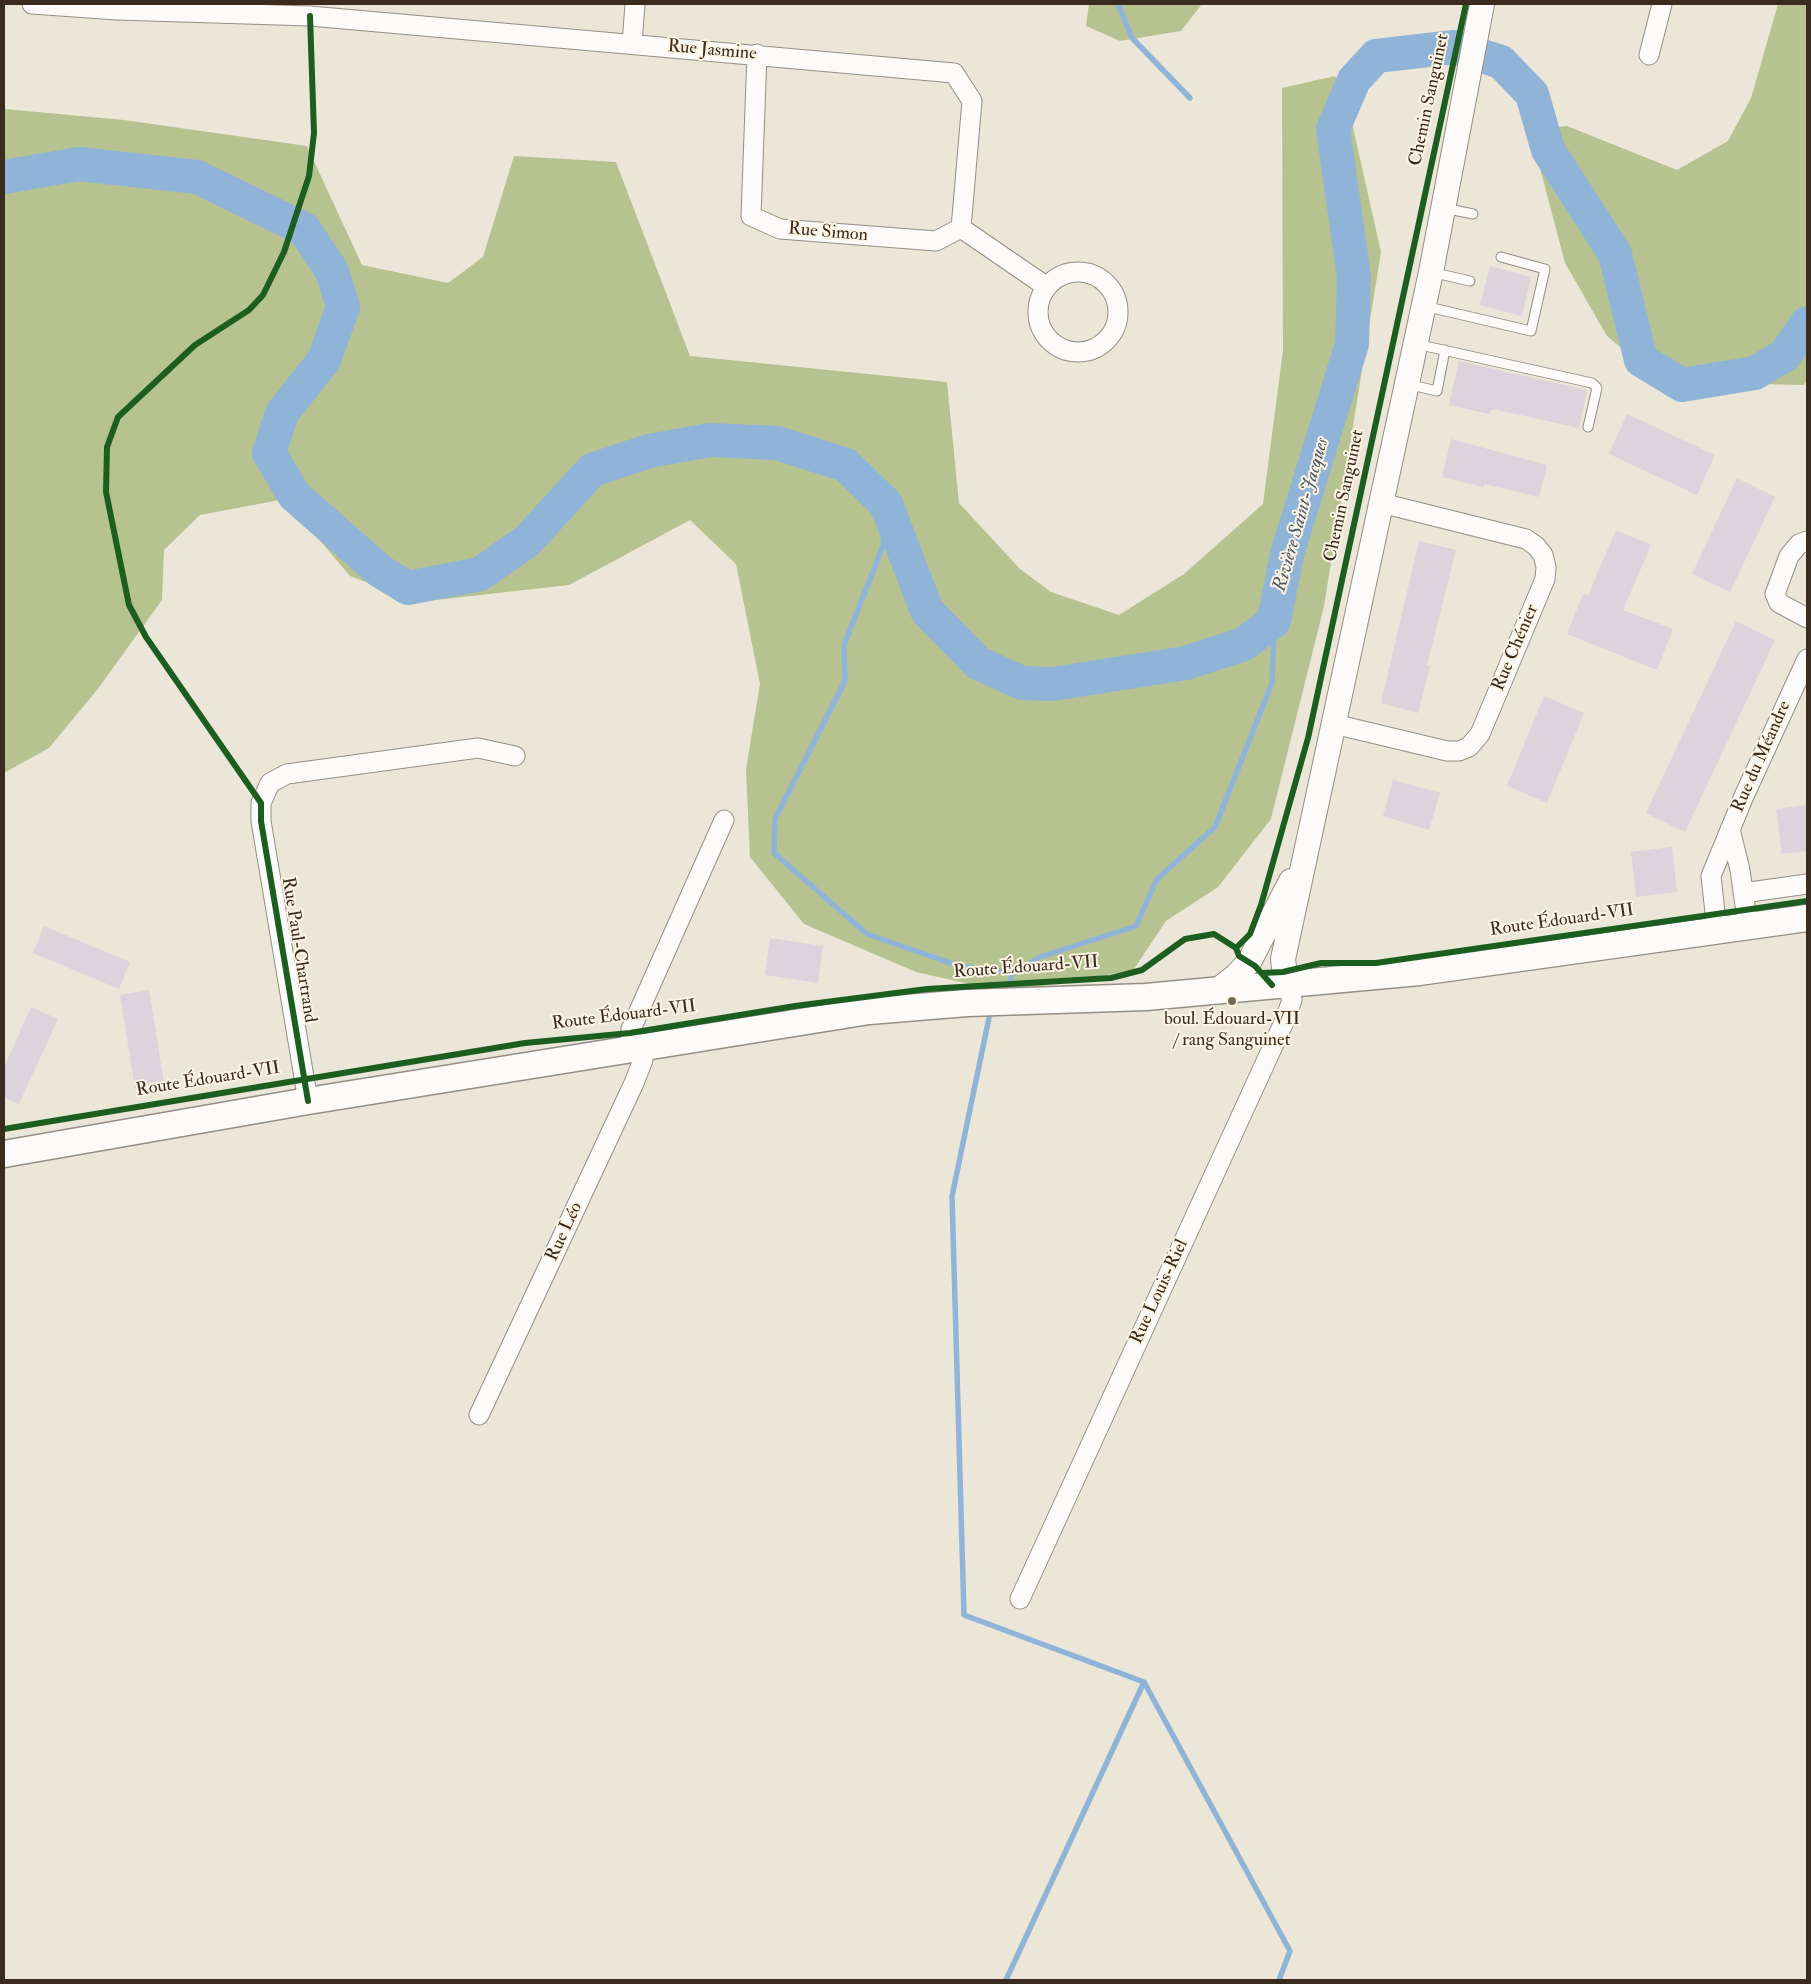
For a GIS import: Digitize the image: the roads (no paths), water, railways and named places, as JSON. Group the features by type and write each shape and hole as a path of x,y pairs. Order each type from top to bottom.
{"main road":[{"name":"Route Édouard-VII","path":"4,1154 308,1101 841,1015 914,1006 976,1002 1095,1000 1419,972 1807,918"}],"street":[{"name":"Rue Jasmine","path":"32,4 117,10 310,10 632,44 954,73 972,101 961,228"},
{"path":"632,44 635,4"},
{"path":"1649,56 1662,4"},
{"name":"Chemin Sanguinet","path":"1286,983 1283,959 1424,306 1482,7"},
{"name":"Rue Simon","path":"757,54 751,216 780,229 936,241 961,228"},
{"path":"961,228 1047,287"},
{"path":"1069,273 1082,273 1094,276 1105,284 1113,294 1117,306 1117,319 1113,332 1105,342 1094,349 1081,352 1062,348 1046,337 1040,325 1038,311 1041,298 1047,287 1057,278 1069,273"},
{"name":"Rue Chénier","path":"1334,724 1447,751 1459,751 1469,747 1480,734 1545,579 1546,567 1543,555 1536,546 1526,539 1381,503"},
{"path":"1807,541 1799,544 1789,556 1775,594 1779,603 1807,618"},
{"name":"Rue du Méandre","path":"1717,931 1711,876 1730,829 1807,659"},
{"name":"Rue Paul-Chartrand","path":"308,1101 261,821 261,803 270,783 287,774 478,748 516,756"},
{"name":"Rue Léo","path":"479,1415 634,1083 642,1060 631,1029 724,820"},
{"name":"Rue du Méandre","path":"1730,829 1748,926"},
{"path":"1218,990 1236,976 1249,962 1282,895 1303,863"},
{"path":"1743,893 1807,884"},
{"name":"Rue Louis-Riel","path":"1020,1599 1284,1022 1292,1000 1286,983"}],"lane":[{"path":"1444,208 1472,214"},
{"path":"1424,306 1531,331 1545,269 1500,257"},
{"path":"1431,272 1470,281"},
{"path":"1416,344 1594,384 1596,392 1588,427"},
{"path":"1407,384 1437,391 1445,350"}],"waterway":[{"path":"1118,4 1132,38 1190,98"},
{"name":"Rivière Saint-Jacques","path":"4,177 79,164 197,177 304,229 332,271 343,307 324,360 282,413 269,453 294,495 380,571 408,588 480,574 527,541 592,470 649,451 710,440 777,443 846,465 886,504 927,611 978,663 1022,683 1053,684 1186,663 1244,644 1274,621 1287,554 1352,344 1354,277 1333,129 1354,80 1376,56 1454,47 1501,62 1532,94 1548,150 1615,254 1641,360 1682,385 1755,373 1785,355 1807,323"},
{"path":"886,504 883,546 844,645 845,681 775,819 774,853 867,934 959,966 1013,973"},
{"path":"1010,981 1013,973 1040,957 1136,926 1157,879 1215,827 1272,683 1274,621"},
{"path":"989,1018 952,1196 964,1615 1144,1682 1290,1951 1279,1980"},
{"path":"1006,1980 1144,1682"}],"place":[{"name":"boul. Édouard-VII / rang Sanguinet","path":"1232,1001"}]}
